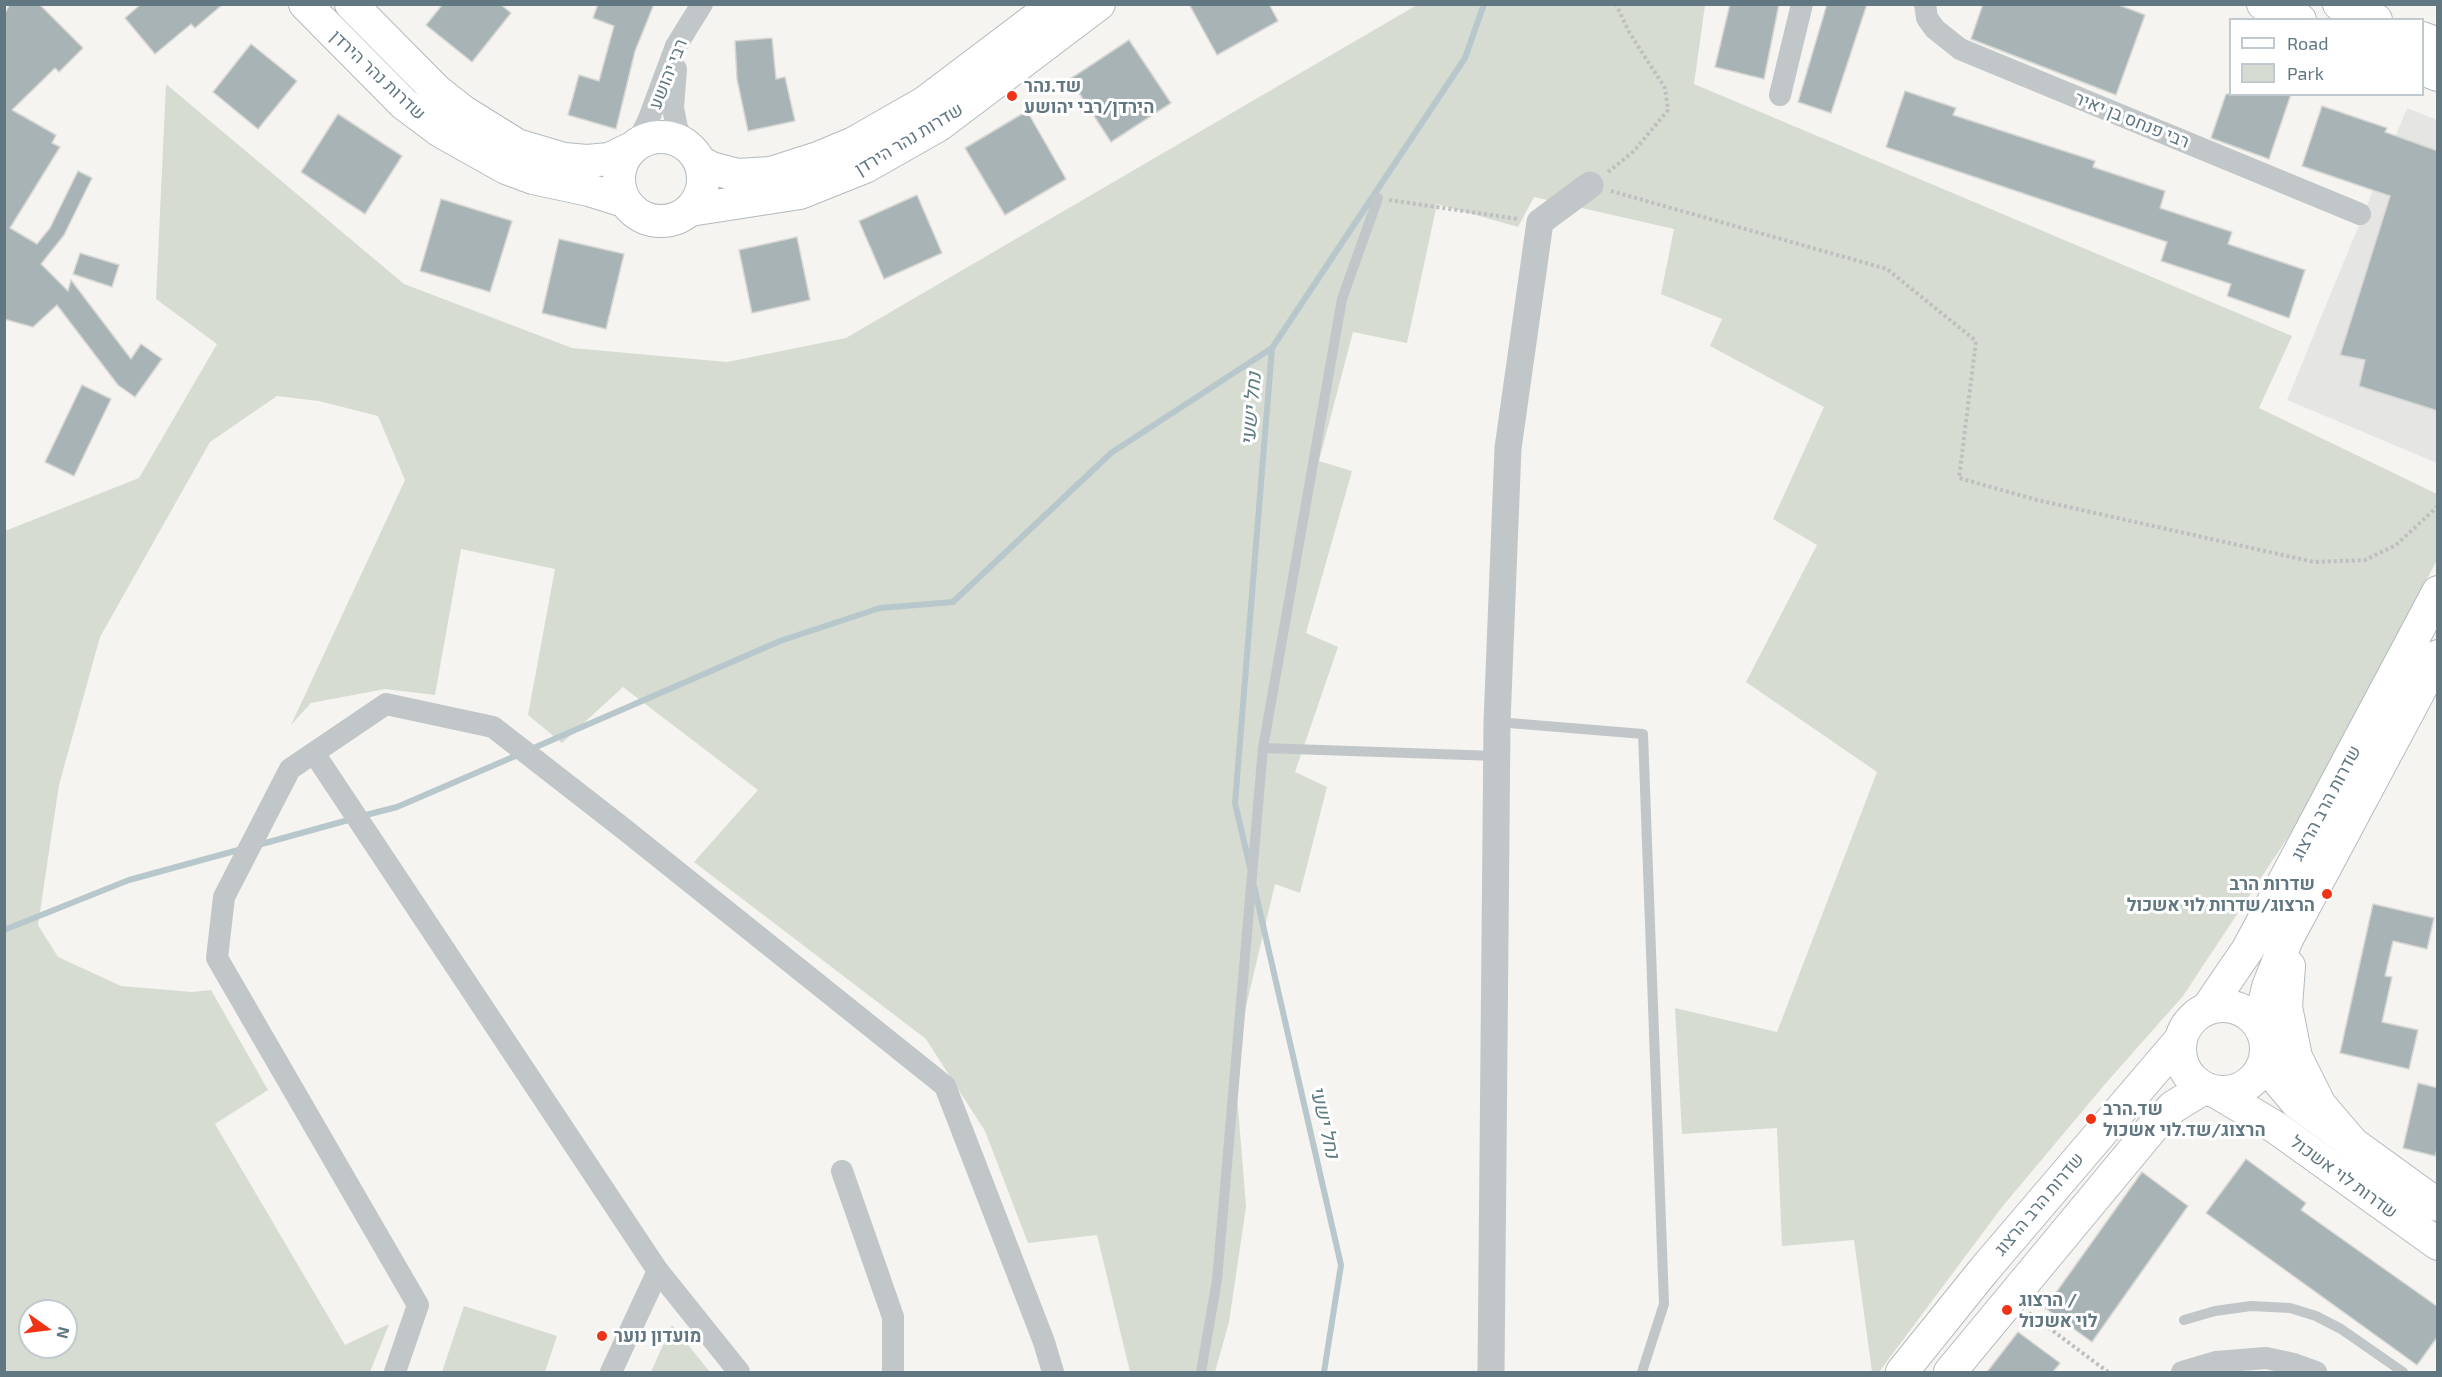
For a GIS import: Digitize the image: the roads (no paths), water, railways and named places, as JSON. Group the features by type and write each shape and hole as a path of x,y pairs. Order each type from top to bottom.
{"main road":[{"name":"שדרות נהר הירדן","path":"305,4 404,104 440,131 515,172 624,201"},
{"name":"שדרות נהר הירדן","path":"351,4 436,90 464,112 517,145 564,159 587,161 609,159 634,146"},
{"name":"שדרות נהר הירדן","path":"692,152 724,172 761,174 792,167 854,143 924,104 1055,4"},
{"name":"שדרות נהר הירדן","path":"690,210 800,193 865,167 939,125 1099,4"},
{"path":"2263,4 2295,18"},
{"path":"2338,4 2371,18"},
{"path":"661,136 692,152 703,187 690,210 674,219 655,222 632,211 624,201 619,188 618,174 634,146 661,136"},
{"name":"שדרות הרב הרצוג","path":"2207,1009 2248,949 2438,592"},
{"name":"שדרות הרב הרצוג","path":"2264,1046 2263,1009 2268,987 2299,918 2438,656"},
{"path":"2299,918 2286,983 2286,1007 2296,1057 2320,1105 2355,1146"},
{"path":"2234,1007 2246,1012 2256,1021 2264,1046 2253,1081 2231,1092 2211,1090 2192,1080 2184,1068 2180,1053 2181,1039 2186,1026 2195,1016 2207,1009 2234,1007"},
{"name":"שדרות הרב הרצוג","path":"1902,1372 1984,1270 2181,1039"},
{"name":"שדרות לוי אשכול","path":"2264,1046 2276,1078 2297,1103 2433,1200"},
{"name":"שדרות הרב הרצוג","path":"1950,1372 2153,1127 2173,1107 2211,1090"},
{"name":"שדרות לוי אשכול","path":"2211,1090 2276,1127 2438,1244"}],"street":[{"path":"1780,95 1802,4"},
{"name":"רבי פנחס בן יאיר","path":"1925,4 1927,18 1935,29 1960,49 2360,214"},
{"name":"רבי יהושע","path":"634,146 648,121 676,46 702,5"},
{"name":"רבי יהושע","path":"692,152 677,128 673,85 686,35 702,5"},
{"path":"1491,1372 1496,756 1508,448 1540,222 1590,185"},
{"path":"395,1372 418,1305 217,958 224,897 290,769 386,704 493,728 624,829 945,1086 1044,1342 1053,1372"},
{"path":"314,753 658,1271 739,1372"},
{"path":"842,1171 893,1317 893,1372"},
{"path":"611,1372 658,1271"},
{"path":"2182,1372 2216,1362 2266,1358 2316,1372"}],"lane":[{"path":"1202,1372 1217,1280 1263,748 1342,299 1378,198"},
{"path":"1497,722 1644,734 1664,1304 1642,1372"},
{"path":"1263,748 1496,756"},
{"path":"2184,1320 2215,1311 2251,1306 2289,1308 2316,1316 2342,1329 2403,1372"}],"waterway":[{"name":"נחל ישעי","path":"1250,867 1235,803 1272,348 1465,58 1484,4"},
{"path":"529,750 780,641 880,608 953,602 1111,453 1272,348"},
{"path":"362,816 397,807 520,754"},
{"path":"258,845 352,819"},
{"path":"4,930 129,880 242,849"},
{"name":"נחל ישעי","path":"1254,886 1341,1265 1324,1372"}],"place":[{"name":"שד.נהר הירדן/רבי יהושע","path":"1012,96"},
{"name":"שדרות הרב הרצוג/שדרות לוי אשכול","path":"2327,894"},
{"name":"שד.הרב הרצוג/שד.לוי אשכול","path":"2091,1119"},
{"name":"הרצוג / לוי אשכול","path":"2007,1310"},
{"name":"מועדון נוער","path":"602,1336"}]}
